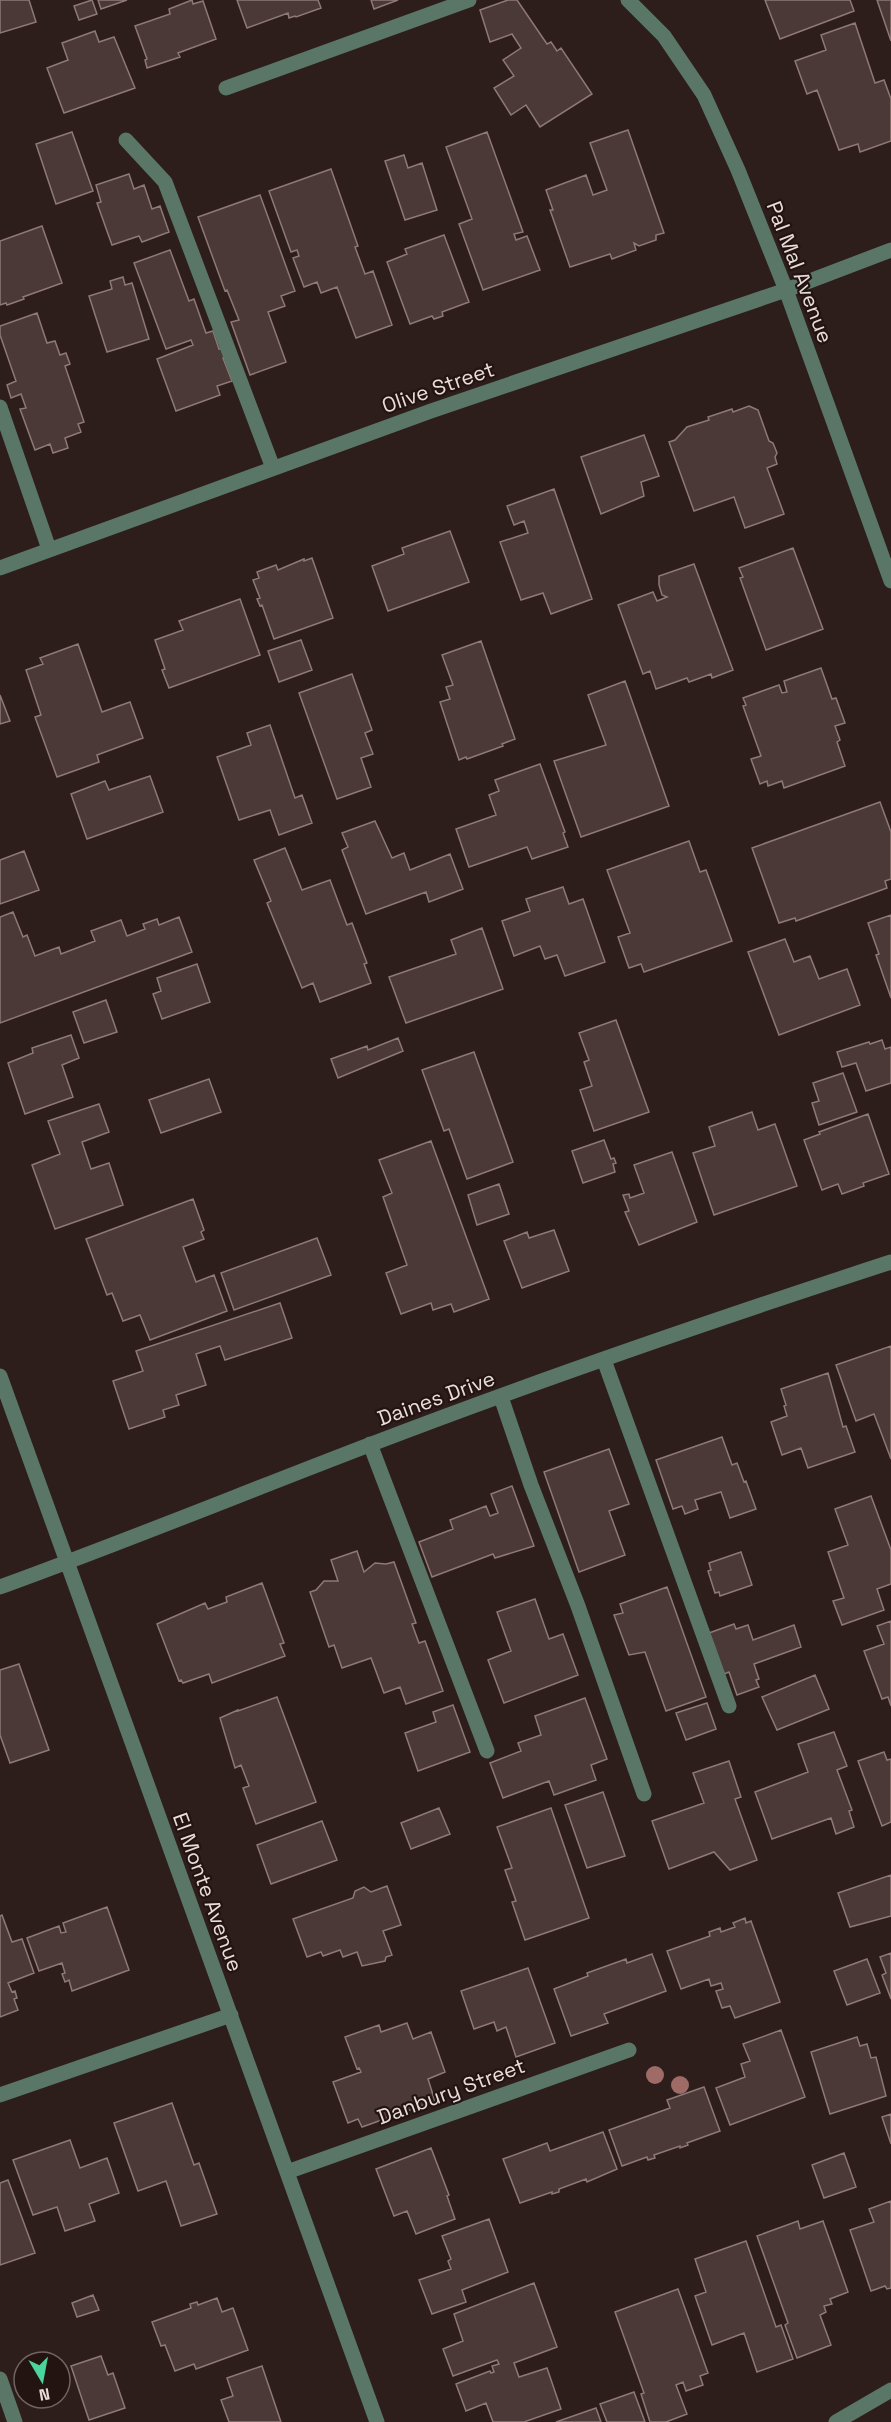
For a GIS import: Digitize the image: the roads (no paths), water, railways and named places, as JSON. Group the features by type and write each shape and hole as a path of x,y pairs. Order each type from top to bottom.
{"street":[{"path":"225,88 469,0"},
{"name":"Pal Mal Avenue","path":"628,0 664,36 704,95 738,170 786,290 891,581"},
{"path":"126,140 165,182 273,468"},
{"name":"Olive Street","path":"0,567 442,407 786,290 891,250"},
{"path":"0,407 49,549"},
{"name":"Daines Drive","path":"0,1587 67,1564 370,1444 716,1319 891,1262"},
{"path":"604,1360 729,1706"},
{"name":"El Monte Avenue","path":"0,1376 377,2422"},
{"path":"501,1397 644,1794"},
{"path":"370,1444 487,1751"},
{"path":"0,2095 231,2015"},
{"name":"Danbury Street","path":"287,2172 629,2050"},
{"path":"0,2379 15,2422"},
{"path":"836,2422 891,2390"}]}
